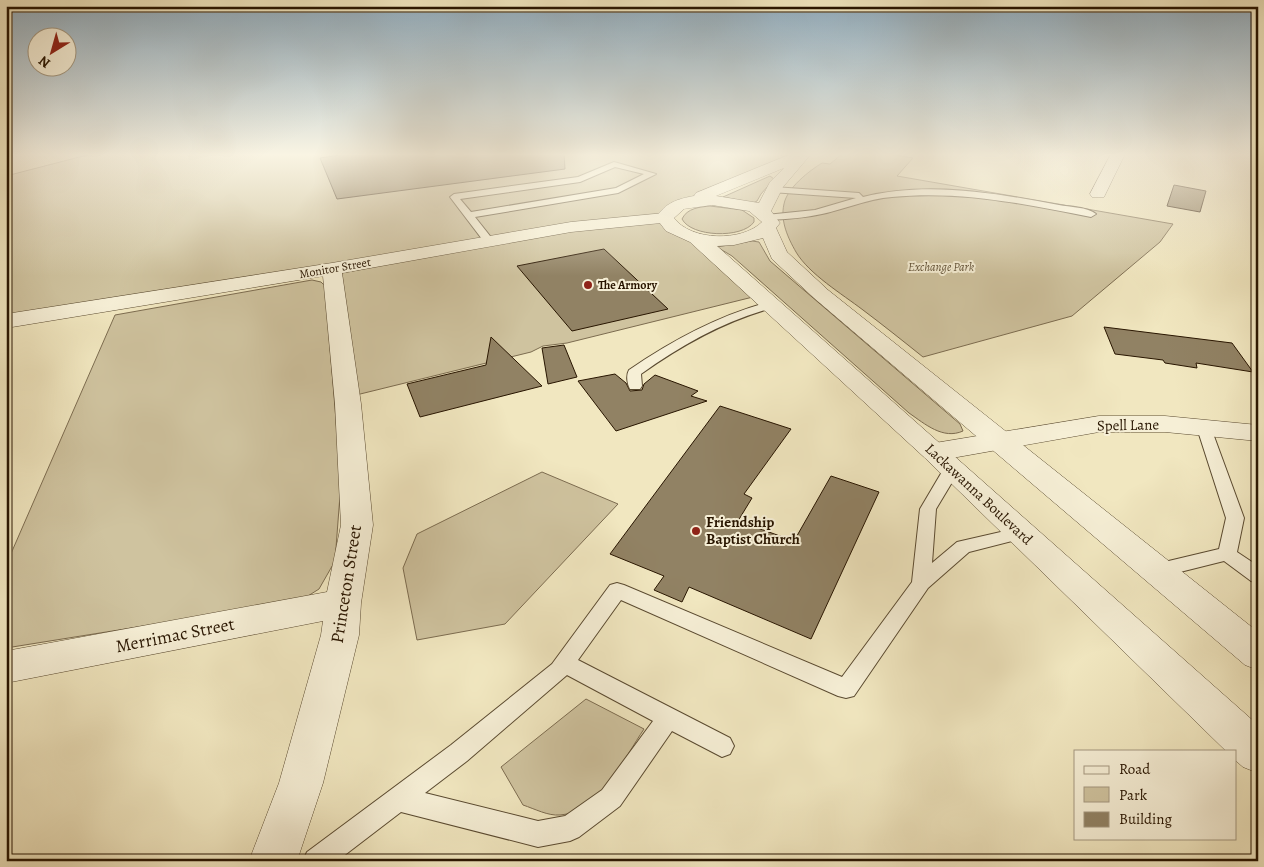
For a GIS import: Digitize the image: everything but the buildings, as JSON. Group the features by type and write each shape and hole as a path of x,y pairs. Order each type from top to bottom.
{"street":[{"path":"706,194 667,212 665,218 667,224 673,230 697,238 731,240 759,234 767,219 773,194"},
{"path":"685,203 712,200 754,206 767,219 779,255 821,294 1258,654"},
{"name":"Monitor Street","path":"6,321 332,269 571,227 665,218"},
{"name":"Lackawanna Boulevard","path":"697,238 944,460 1258,753"},
{"name":"Princeton Street","path":"274,861 301,783 340,635 343,603 357,525 348,404 332,269"},
{"name":"Spell Lane","path":"944,460 999,441 1099,424 1151,424 1258,433"},
{"name":"Merrimac Street","path":"6,667 343,603"}],"lane":[{"path":"472,194 454,197 489,241"},
{"path":"468,215 591,194"},
{"path":"836,194 871,197 902,194"},
{"path":"984,194 1091,214"},
{"path":"767,219 820,211 871,197"},
{"path":"635,386 634,373 670,347 712,325 755,309 772,305"},
{"path":"1204,428 1235,518 1227,554"},
{"path":"921,583 928,509 944,460"},
{"path":"316,861 459,753 559,670 617,590 846,689 921,583 963,547 1022,533"},
{"path":"1156,571 1227,554 1258,576"},
{"path":"563,664 722,746"},
{"path":"399,799 538,834 570,828 611,798 668,718"}],"green space":[{"path":"6,194 706,194 685,203 665,218 761,295 567,343 543,346 531,352 348,397 332,269 6,321"},
{"path":"729,194 761,194 757,201 753,203 723,197"},
{"name":"Exchange Park","path":"788,194 1003,194 1173,224 1160,242 1072,316 923,357 817,276 802,260 796,252 784,223 783,210"},
{"path":"710,206 742,210 754,218 754,222 739,231 717,234 695,229 687,225 682,219 690,210"},
{"path":"752,241 759,242 770,261 960,424 963,431 948,434 941,432 909,413 732,256 717,247"},
{"path":"312,280 321,282 325,286 341,482 335,561 319,589 300,601 6,648 6,565 115,315"},
{"path":"542,472 618,504 505,624 417,640 403,568 417,534"},
{"path":"586,699 644,729 609,782 586,805 574,812 555,815 523,805 501,767"}],"place":[{"name":"The Armory","path":"588,285"},
{"name":"Friendship Baptist Church","path":"696,531"}]}
